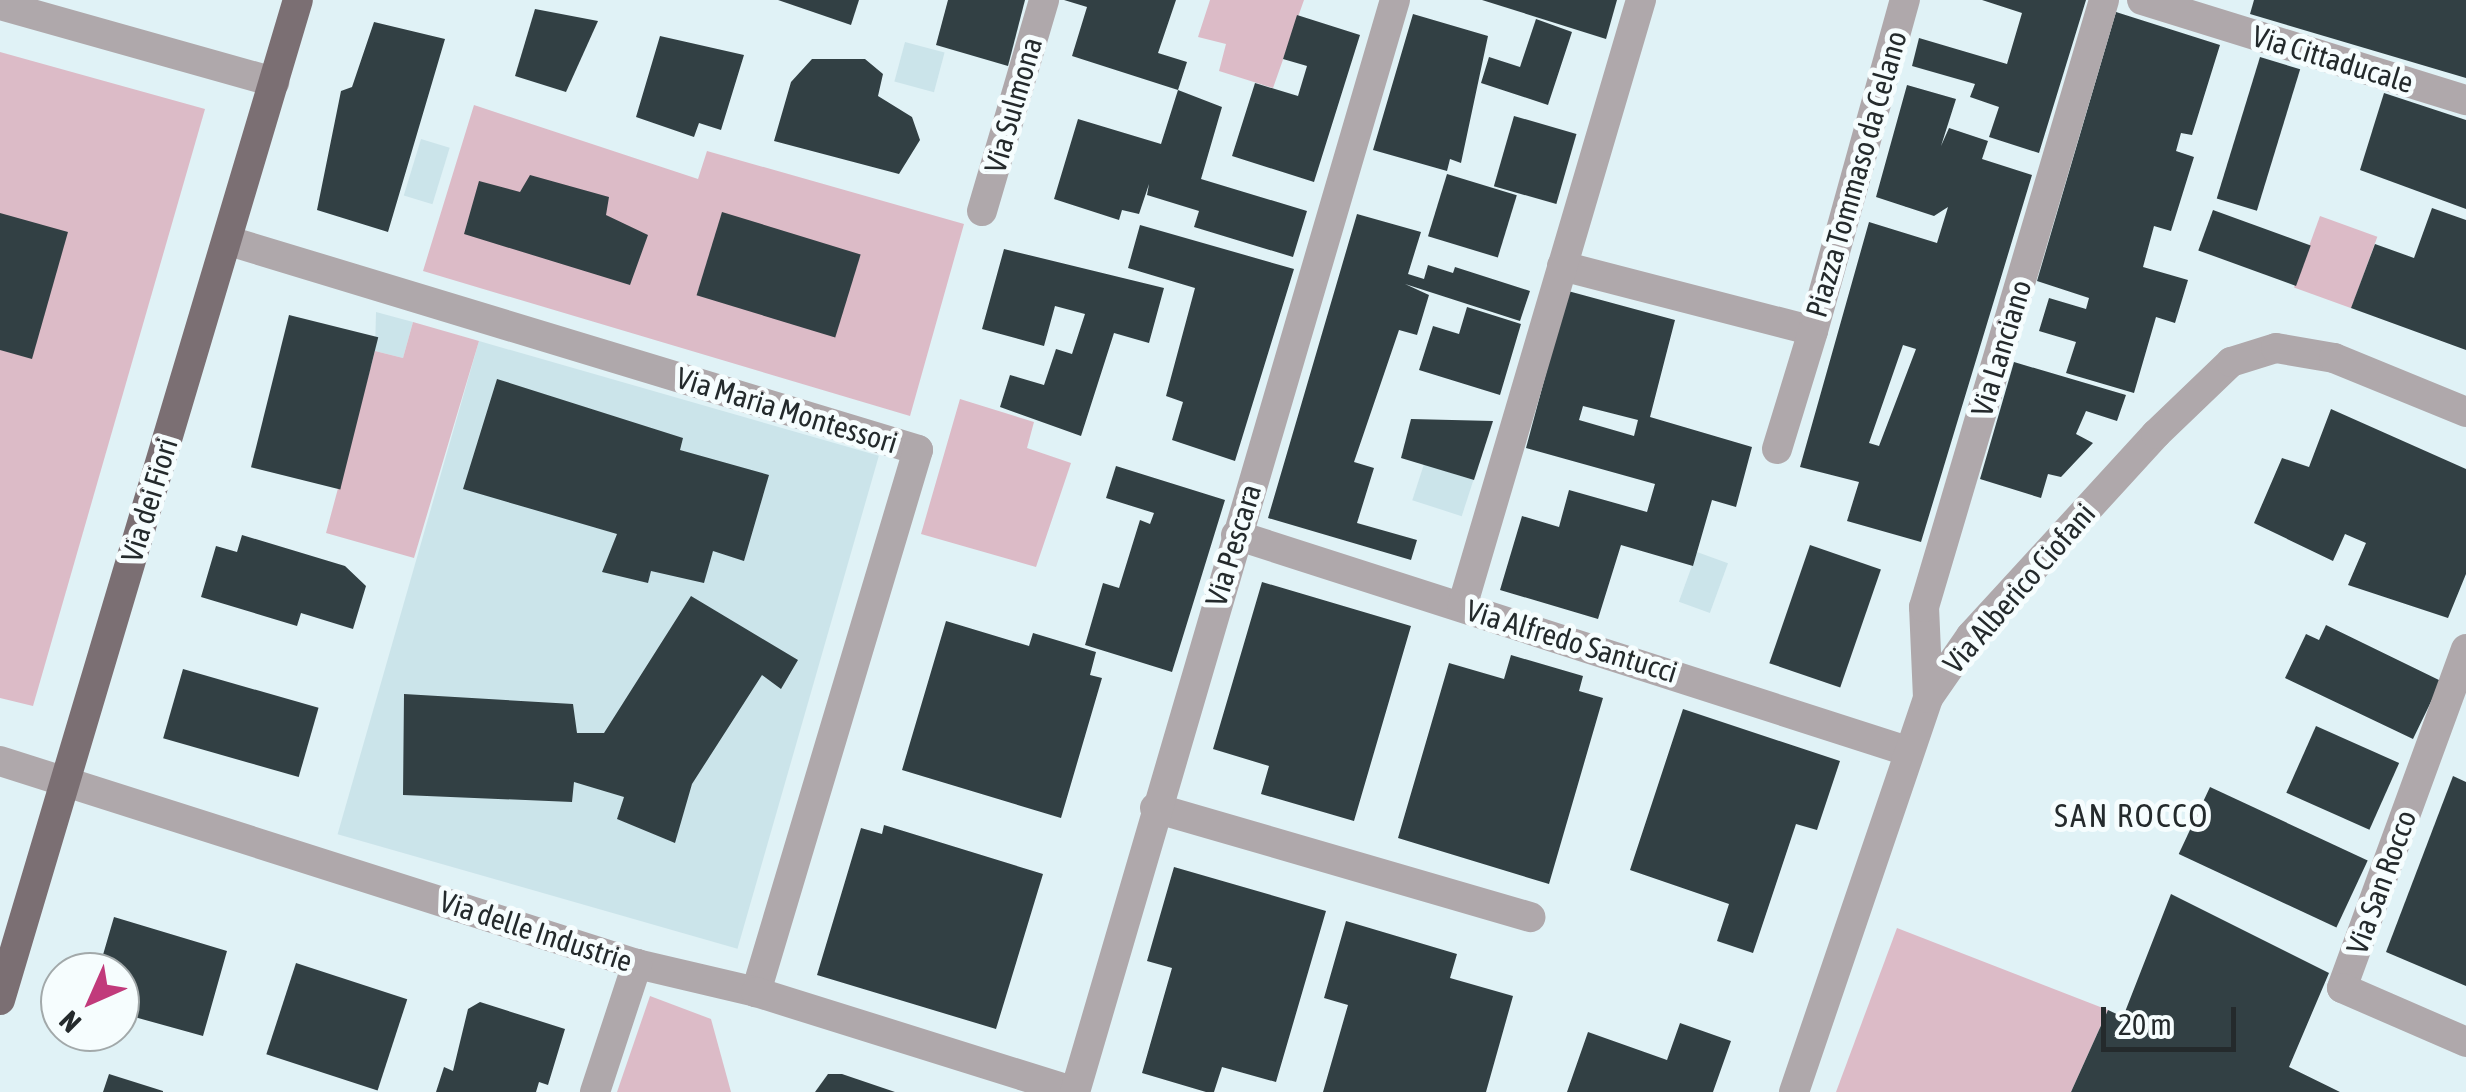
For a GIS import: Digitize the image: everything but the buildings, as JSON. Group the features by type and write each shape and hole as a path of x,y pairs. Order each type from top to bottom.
{"main road":[{"name":"Via dei Fiori","path":"0,1000 63,778 229,240 298,0"}],"street":[{"name":"Via Sulmona","path":"982,210 1044,0"},
{"name":"Via Pescara","path":"1075,1092 1154,808 1396,0"},
{"path":"1462,607 1641,0"},
{"name":"Piazza Tommaso da Celano","path":"1562,266 1812,331 1905,0"},
{"name":"Via Lanciano","path":"1928,698 1924,607 2104,0"},
{"name":"Via Cittaducale","path":"2142,0 2466,100"},
{"path":"0,5 274,82"},
{"name":"Via Maria Montessori","path":"229,240 918,450 756,992"},
{"path":"1777,449 1812,331"},
{"name":"Via Alberico Ciofani","path":"1794,1092 1928,698 2018,584 2231,362 2251,352 2305,350 2466,412"},
{"name":"Via Alfredo Santucci","path":"1236,535 1907,752"},
{"name":"Via San Rocco","path":"2466,650 2342,988 2466,1042"},
{"name":"Via delle Industrie","path":"0,760 637,964 756,992 1075,1092"},
{"path":"1154,808 1531,917"},
{"path":"594,1092 637,964"}],"shaded area":[{"path":"1210,0 1304,0 1273,88 1219,71 1226,44 1198,37"},
{"path":"905,42 945,53 934,92 894,82"},
{"path":"0,52 205,109 33,706 0,698"},
{"path":"474,105 698,179 707,151 964,224 910,416 423,271"},
{"path":"421,139 450,148 432,204 404,195"},
{"path":"2320,216 2377,237 2351,308 2294,287"},
{"path":"376,312 413,322 403,358 375,351"},
{"path":"413,322 479,341 414,558 326,533 375,351 403,358"},
{"path":"479,341 879,456 737,949 338,834"},
{"path":"960,399 1034,422 1027,448 1071,463 1036,567 921,534"},
{"path":"1424,464 1473,480 1462,516 1412,500"},
{"path":"1697,552 1728,563 1710,613 1679,602"},
{"path":"1897,928 2108,1010 2071,1092 1836,1092"},
{"path":"650,996 711,1019 731,1092 617,1092"}],"district":[{"name":"SAN ROCCO","path":"2132,816"}]}
